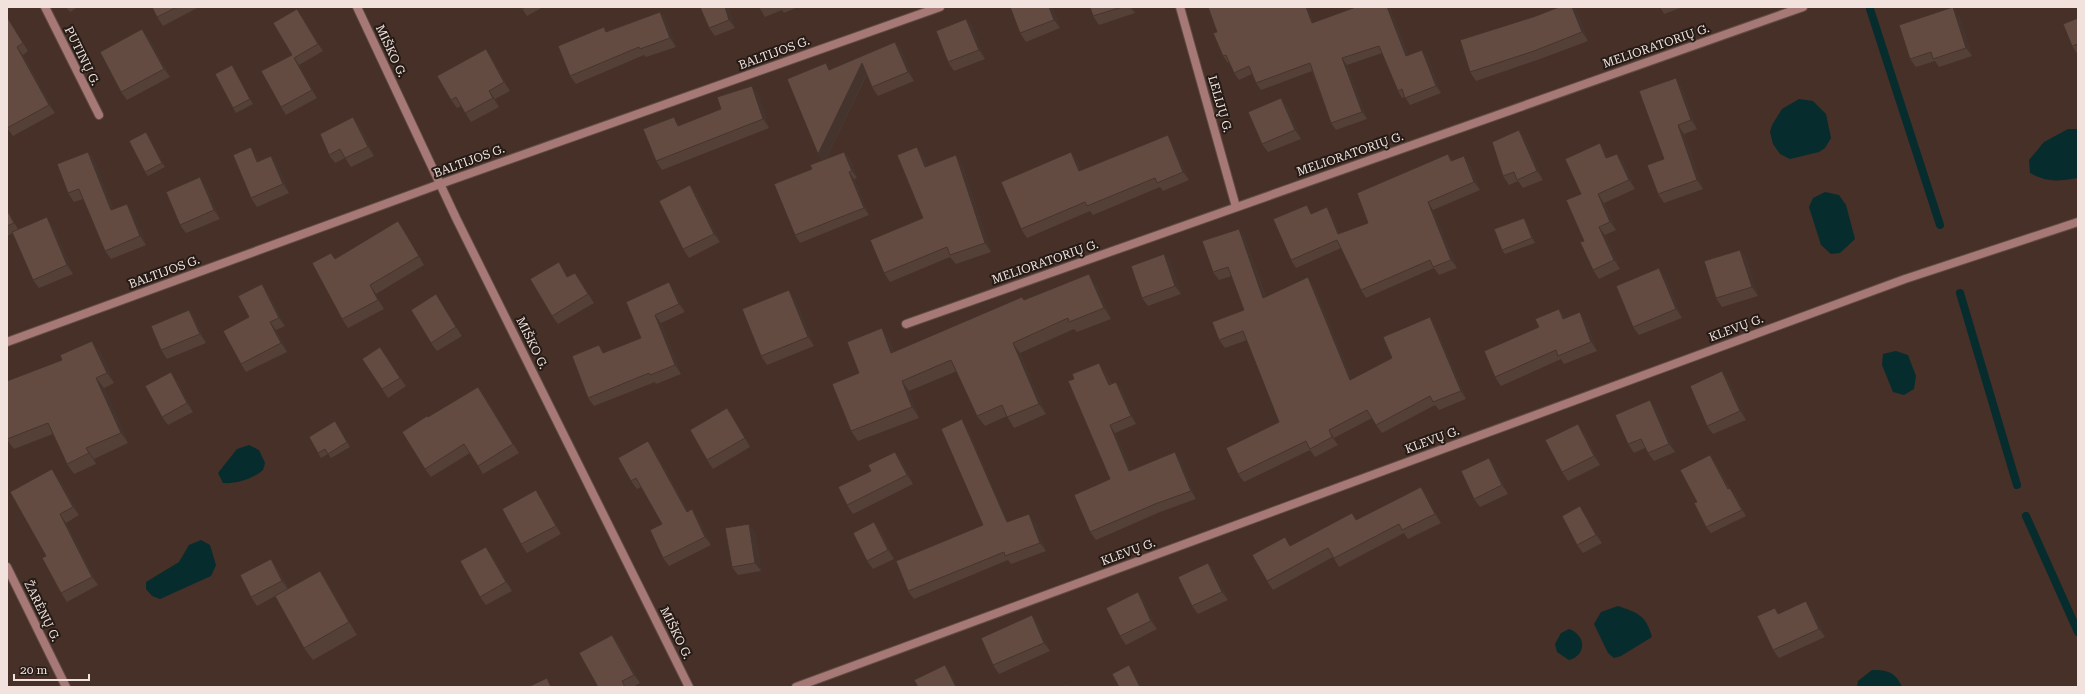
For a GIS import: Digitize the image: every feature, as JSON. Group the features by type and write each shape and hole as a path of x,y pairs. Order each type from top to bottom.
{"street":[{"name":"PUTINŲ G.","path":"45,7 99,116"},
{"name":"MIŠKO G.","path":"357,7 440,184 689,687"},
{"name":"BALTIJOS G.","path":"7,342 440,184 940,7"},
{"name":"LELIJŲ G.","path":"1180,7 1236,207"},
{"name":"MELIORATORIŲ G.","path":"906,324 1803,7"},
{"name":"KLEVŲ G.","path":"796,687 1883,287 2078,222"},
{"name":"ŽARĖNŲ G.","path":"7,567 66,687"}],"water":[{"path":"1799,99 1813,101 1826,114 1831,138 1825,148 1819,152 1790,159 1780,154 1773,144 1770,132 1772,125 1782,109"},
{"path":"2068,129 2078,129 2078,178 2048,180 2030,173 2029,160 2044,142"},
{"path":"1825,192 1839,195 1846,205 1855,239 1840,253 1831,254 1821,245 1809,207 1813,198"},
{"path":"1896,351 1908,355 1916,376 1914,389 1904,395 1893,392 1882,365 1883,354"},
{"path":"249,445 259,450 265,463 263,470 244,480 233,483 223,483 218,473 237,449"},
{"path":"201,540 210,545 216,565 211,576 160,599 152,596 146,589 146,582 179,562 189,545"},
{"path":"1618,606 1636,613 1644,619 1652,637 1621,656 1614,658 1608,653 1594,624 1601,612"},
{"path":"1569,629 1579,636 1582,645 1579,654 1569,660 1557,652 1555,644 1561,633"},
{"path":"1872,670 1887,671 1897,678 1902,687 1857,687 1858,681"}],"building":[{"path":"152,7 177,7 157,17"},
{"path":"700,7 725,7 729,20 709,28"},
{"path":"1010,7 1049,7 1054,20 1020,33"},
{"path":"1090,7 1122,7 1093,16"},
{"path":"1208,7 1306,7 1312,23 1356,7 1387,7 1406,56 1422,50 1436,86 1405,98 1402,89 1398,91 1379,46 1342,58 1362,112 1331,123 1310,63 1256,83 1249,66 1234,73 1226,55 1223,56 1213,33 1217,32"},
{"path":"1559,7 1572,7 1582,32 1534,51 1470,72 1460,40 1536,16"},
{"path":"1953,7 1966,48 1933,59 1931,52 1910,59 1899,25"},
{"path":"297,9 318,44 294,58 312,90 281,107 261,71 292,55 273,23"},
{"path":"660,12 670,38 640,49 639,47 570,76 558,46 604,27 606,32"},
{"path":"7,17 23,43 17,47 49,105 7,128"},
{"path":"2078,18 2078,44 2072,46 2063,24"},
{"path":"966,19 979,50 948,62 936,31"},
{"path":"142,29 164,69 121,92 100,52"},
{"path":"895,42 908,72 872,87 862,63 818,154 787,79 826,63 829,70"},
{"path":"486,49 504,82 489,91 493,98 465,113 456,97 451,100 437,76"},
{"path":"232,65 250,99 233,108 215,74"},
{"path":"1676,78 1691,120 1678,125 1697,180 1658,194 1647,165 1664,159 1639,91"},
{"path":"752,86 763,119 656,161 643,129 674,117 678,126 721,109 717,97"},
{"path":"1281,98 1295,130 1262,144 1248,112"},
{"path":"353,117 368,147 345,158 340,149 329,155 320,134"},
{"path":"1519,130 1537,171 1517,180 1514,172 1503,176 1492,142"},
{"path":"146,132 162,163 145,172 129,141"},
{"path":"1168,135 1183,172 1157,183 1155,178 1087,206 1085,202 1021,229 1001,182 1071,152 1079,171"},
{"path":"1600,143 1606,158 1617,154 1629,180 1598,194 1610,222 1599,227 1614,260 1593,270 1580,242 1584,241 1566,200 1581,194 1565,159"},
{"path":"251,147 257,162 271,156 283,184 251,198 233,155"},
{"path":"917,147 925,167 956,155 985,243 950,255 947,247 884,273 870,240 923,218 897,155"},
{"path":"88,152 111,210 127,204 140,236 105,251 79,189 68,193 57,164"},
{"path":"844,152 852,171 849,172 864,208 795,235 774,184 812,169 810,165"},
{"path":"1448,154 1451,161 1464,156 1474,182 1428,202 1451,260 1433,267 1430,260 1361,290 1337,240 1291,260 1273,219 1307,205 1311,214 1327,207 1338,234 1368,223 1357,193"},
{"path":"200,177 214,210 180,225 166,192"},
{"path":"690,185 714,234 683,249 659,201"},
{"path":"7,210 14,223 7,226"},
{"path":"47,217 67,265 33,280 12,232"},
{"path":"1524,218 1532,238 1502,250 1494,229"},
{"path":"398,221 419,256 370,285 378,300 342,319 312,263 331,253 335,259"},
{"path":"1239,229 1263,298 1308,277 1350,380 1392,358 1383,337 1430,317 1461,391 1433,402 1430,396 1376,425 1367,410 1329,430 1332,437 1310,449 1306,441 1238,474 1226,448 1279,422 1243,331 1219,340 1212,322 1244,310 1228,267 1213,272 1202,241"},
{"path":"1740,250 1752,287 1716,298 1704,261"},
{"path":"1164,254 1175,286 1142,298 1131,266"},
{"path":"559,262 567,277 575,273 588,294 552,316 530,279"},
{"path":"1659,268 1676,309 1633,327 1616,286"},
{"path":"1089,274 1104,308 1069,322 1068,318 1013,343 1039,404 1007,417 1002,405 977,416 951,360 902,381 912,407 851,431 832,384 859,373 847,342 882,328 891,353 1022,297 1024,300"},
{"path":"669,282 679,304 655,315 675,365 650,375 649,373 588,398 572,356 599,345 603,353 641,338 626,302"},
{"path":"262,284 279,318 270,322 281,343 241,364 223,331 249,317 238,296"},
{"path":"789,290 808,337 761,356 742,309"},
{"path":"436,294 456,327 431,343 411,310"},
{"path":"1559,309 1563,319 1580,312 1591,342 1558,356 1556,350 1495,377 1484,351 1539,327 1535,319"},
{"path":"189,310 200,334 161,350 151,326"},
{"path":"92,341 107,373 96,378 121,433 86,448 89,453 67,464 48,423 7,439 7,381 62,360 60,355"},
{"path":"380,347 400,378 382,389 362,359"},
{"path":"1099,363 1109,385 1116,382 1131,416 1110,425 1129,471 1175,452 1191,491 1155,504 1090,532 1074,495 1110,479 1068,381 1074,379 1072,374"},
{"path":"1722,371 1740,411 1707,426 1690,386"},
{"path":"171,372 187,403 162,417 145,386"},
{"path":"478,387 513,444 478,466 464,444 425,469 402,432"},
{"path":"1650,400 1669,444 1648,453 1641,439 1628,444 1615,415"},
{"path":"727,408 745,438 707,460 690,430"},
{"path":"962,419 1007,522 1029,514 1040,543 1005,556 1004,552 908,591 896,561 983,525 941,429"},
{"path":"335,421 347,442 328,454 325,449 318,453 309,437"},
{"path":"1578,424 1594,456 1562,472 1545,440"},
{"path":"648,441 687,512 692,509 705,537 663,558 650,530 662,524 636,478 631,481 618,458"},
{"path":"895,452 907,475 847,505 838,487 871,471 868,465"},
{"path":"1710,455 1728,489 1730,488 1742,510 1706,527 1694,503 1697,502 1680,470"},
{"path":"1489,458 1502,485 1474,499 1461,471"},
{"path":"52,469 73,507 60,514 92,577 61,593 42,558 46,556 10,492"},
{"path":"1421,487 1435,514 1402,530 1399,524 1334,558 1328,548 1267,581 1252,555 1285,537 1290,546 1352,513 1356,520"},
{"path":"536,490 556,526 521,544 502,509"},
{"path":"1580,506 1596,535 1577,545 1562,516"},
{"path":"874,522 888,550 867,561 853,533"},
{"path":"749,524 755,563 732,567 725,528"},
{"path":"486,547 506,582 480,597 460,561"},
{"path":"271,559 282,581 251,597 240,575"},
{"path":"1208,563 1222,592 1192,606 1178,577"},
{"path":"320,571 349,622 304,648 275,596"},
{"path":"1138,592 1151,621 1120,636 1106,608"},
{"path":"1806,601 1819,629 1773,650 1757,616 1775,608 1778,614"},
{"path":"1032,615 1044,643 993,665 981,638"},
{"path":"612,635 634,675 622,681 625,687 598,687 579,653"},
{"path":"945,665 956,687 918,687 914,680"},
{"path":"1129,665 1140,687 1119,687 1112,674"},
{"path":"547,678 551,687 528,687"}],"waterway":[{"path":"1870,9 1940,225"},
{"path":"1960,293 2017,485"},
{"path":"2026,516 2078,632"}]}
